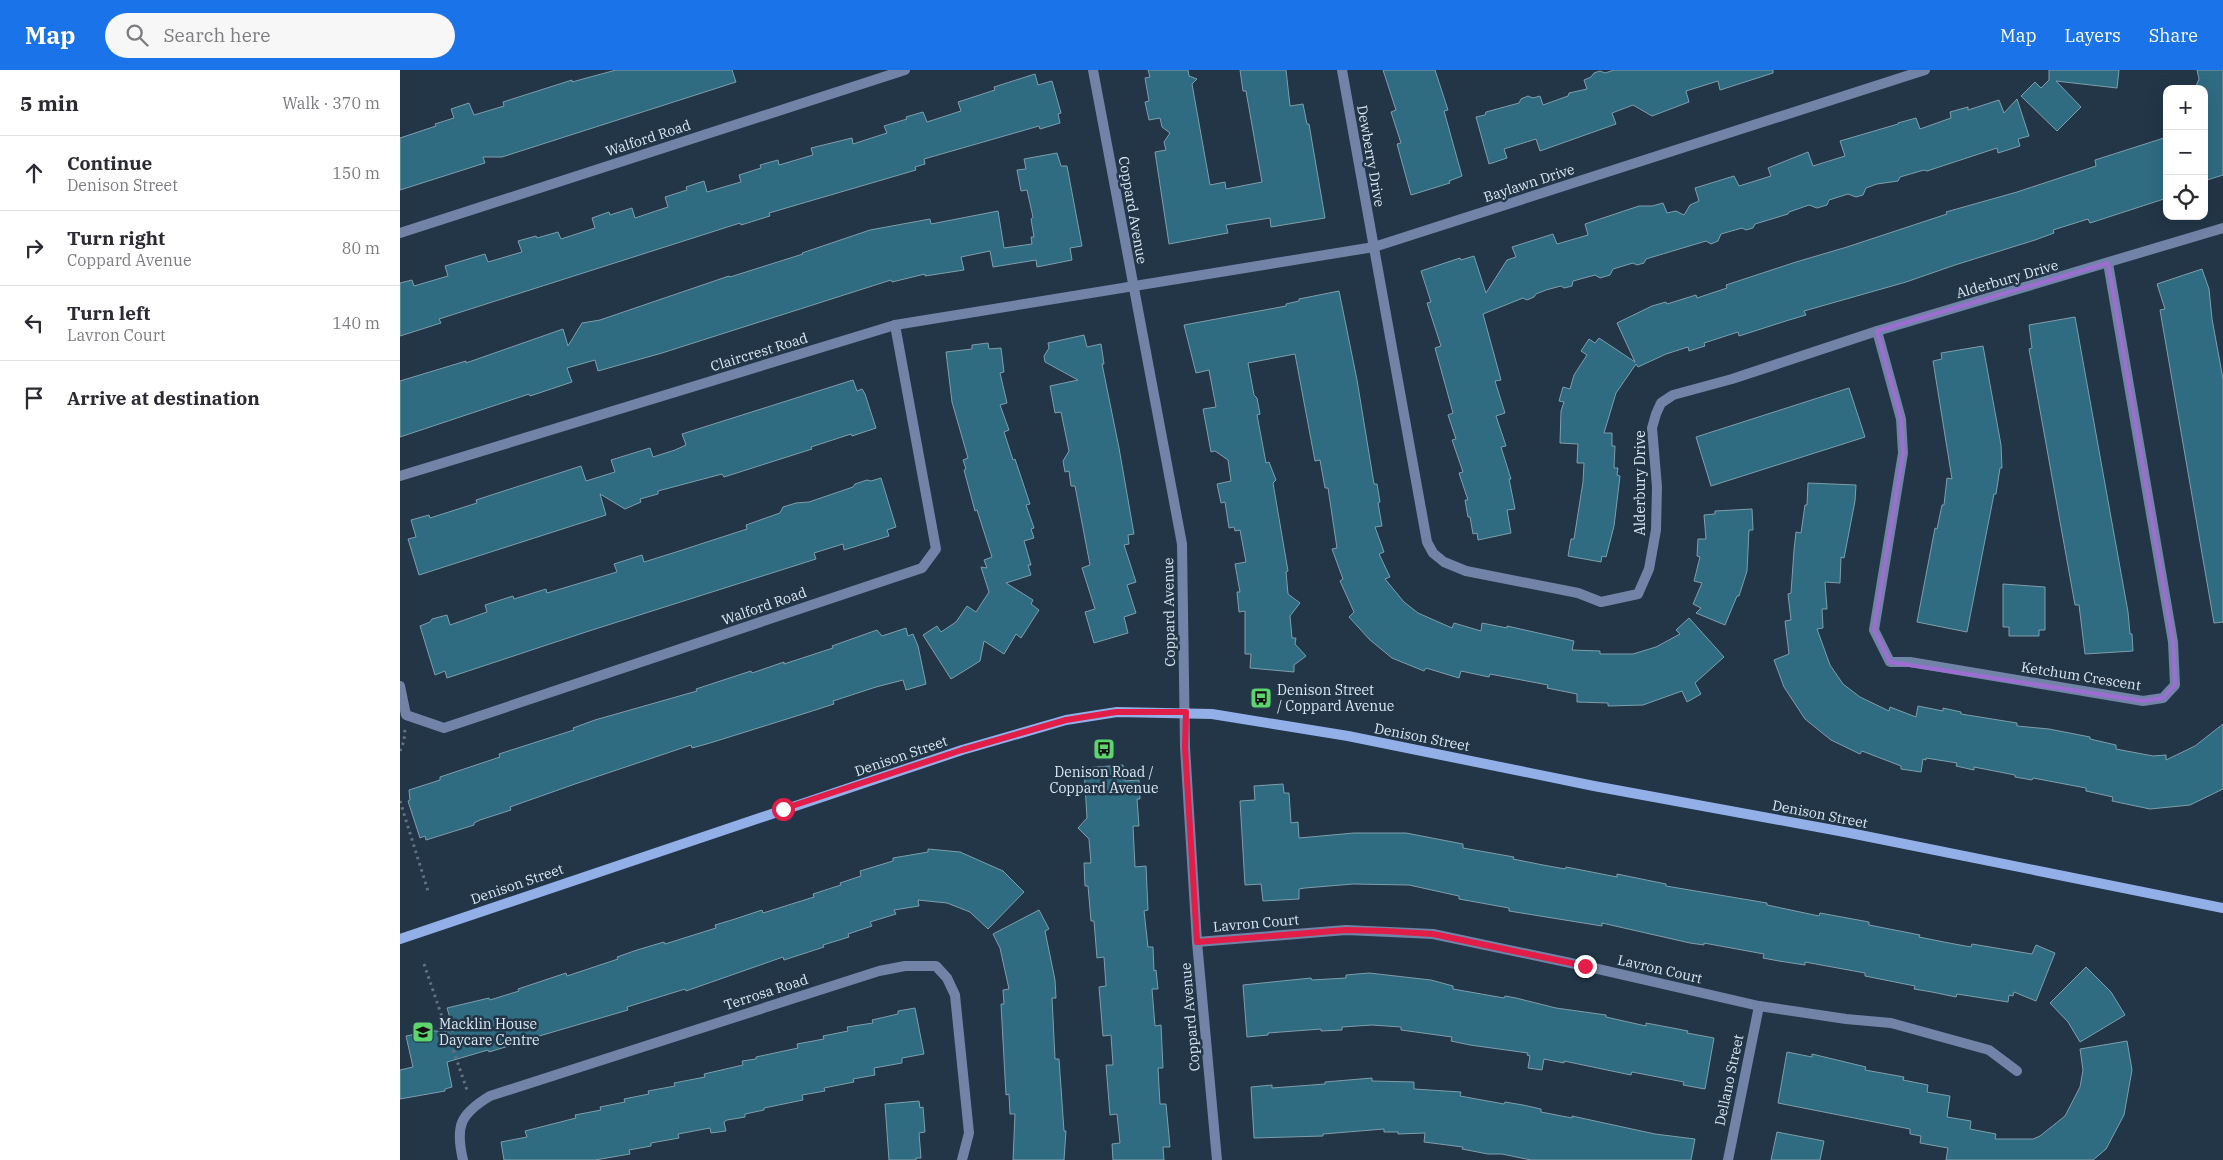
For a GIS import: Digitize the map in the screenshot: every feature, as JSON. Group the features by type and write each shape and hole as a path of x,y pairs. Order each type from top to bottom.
{"street":[{"name":"Walford Road","path":"400,233 905,70"},
{"name":"Coppard Avenue","path":"1093,70 1182,544 1183,683 1186,712 1185,747 1197,942 1217,1160"},
{"name":"Dewberry Drive","path":"1342,70 1374,247"},
{"name":"Baylawn Drive","path":"1133,287 1374,247 1925,70"},
{"name":"Alderbury Drive","path":"1374,247 1427,542 1432,553 1444,562 1466,571 1578,593 1601,602 1638,594 1649,569 1656,530 1657,487 1652,428 1662,403 1673,395 1732,379 1877,331 2223,228"},
{"name":"Ketchum Crescent","path":"1877,331 1901,419 1903,453 1874,630 1890,662 1920,664 2143,701 2163,698 2175,685 2173,642 2108,263"},
{"name":"Claircrest Road","path":"400,476 895,325 1133,287"},
{"name":"Walford Road","path":"406,715 444,728 922,568 936,549 895,325"},
{"path":"400,686 406,715"},
{"name":"Denison Street","path":"400,939 736,825 1012,735 1066,720 1116,712 1212,714 1348,736 1594,786 1850,833 2223,908"},
{"name":"Lavron Court","path":"1197,942 1346,930 1433,934 1585,966 1759,1006 1846,1019 1891,1023 1989,1050 2017,1071"},
{"name":"Terrosa Road","path":"473,1106 490,1096 513,1087 879,971 905,966 936,966 947,978 955,995 969,1134 962,1160"},
{"name":"Dellano Street","path":"1728,1160 1759,1006"},
{"path":"462,1160 458,1140 464,1118 473,1106"}],"path":[{"path":"400,751 404,741 406,715"},
{"path":"400,801 428,890"},
{"path":"424,964 473,1106"}],"highlighted area":[{"path":"2108,263 2173,642 2175,685 2163,698 2143,701 1890,662 1874,630 1903,453 1901,419 1877,331"}],"building":[{"path":"616,70 732,70 736,82 502,157 483,157 485,163 400,190 400,138 454,118 451,109 469,103 474,115 504,106 503,102 572,80 572,82"},
{"path":"1148,70 1188,70 1189,76 1197,79 1192,84 1210,185 1225,182 1226,189 1262,182 1246,91 1243,91 1240,70 1286,70 1290,106 1303,104 1307,124 1309,124 1325,218 1271,227 1270,218 1226,225 1228,233 1169,244 1155,152 1166,150 1164,142 1170,133 1162,127 1160,118 1149,120 1145,102 1149,101 1145,78 1150,77"},
{"path":"1383,70 1435,70 1448,110 1444,111 1462,176 1449,181 1450,183 1411,195 1397,144 1401,143 1391,112 1396,110"},
{"path":"1614,70 1773,70 1773,73 1720,90 1718,81 1686,91 1689,102 1652,116 1633,105 1612,113 1616,124 1540,151 1536,139 1504,149 1507,158 1489,164 1476,117 1485,115 1486,112 1519,103 1521,99 1528,96 1533,98 1540,96 1543,105 1568,96 1569,93 1587,89 1584,80 1591,77 1594,73 1600,71 1605,73"},
{"path":"2049,70 2119,70 2117,88 2056,81 2081,107 2057,131 2021,96 2035,82 2041,88 2049,80"},
{"path":"2197,70 2223,70 2223,175 2208,180 2208,85 2196,85 2199,79"},
{"path":"1035,74 1038,85 1052,81 1061,113 1058,114 1060,123 1040,129 1039,126 924,159 925,164 915,167 916,170 769,213 770,216 741,225 740,223 439,319 441,323 400,336 400,283 412,280 414,286 448,276 445,266 485,254 488,262 522,252 518,241 558,232 561,239 595,228 592,218 609,212 610,215 632,208 635,218 668,207 665,197 687,190 686,187 704,181 707,192 741,182 739,175 761,168 760,165 778,160 779,165 813,155 811,148 852,138 853,144 887,133 884,126 907,119 906,117 923,112 927,122 961,111 958,102 995,90 994,87"},
{"path":"2017,99 2029,136 2018,139 2020,146 1998,153 1997,148 1927,171 1924,170 1900,177 1898,181 1877,184 1866,188 1863,195 1856,197 1848,194 1829,200 1827,205 1817,208 1809,205 1788,214 1755,224 1753,228 1746,230 1742,228 1721,234 1718,241 1711,244 1706,241 1646,259 1644,263 1637,265 1633,263 1613,269 1610,275 1600,278 1595,275 1573,281 1572,286 1564,288 1561,286 1546,290 1527,300 1523,298 1483,314 1501,380 1495,381 1505,413 1496,416 1506,446 1501,447 1511,479 1509,479 1515,509 1507,510 1511,533 1478,540 1477,533 1473,534 1465,500 1468,500 1459,473 1463,472 1452,440 1456,439 1448,415 1453,413 1435,348 1441,346 1427,303 1431,302 1421,271 1460,258 1461,260 1474,256 1486,293 1507,260 1516,257 1512,247 1553,234 1557,244 1588,235 1585,224 1639,206 1652,206 1663,203 1667,213 1676,211 1684,215 1690,205 1699,201 1695,188 1734,176 1739,186 1771,176 1768,168 1808,152 1813,166 1845,156 1840,141 1916,118 1920,129 1951,118 1950,112 1968,107 1968,110 1999,100 2004,113"},
{"path":"2163,138 2163,199 2090,223 2088,219 2053,230 2054,233 2035,240 1906,282 1804,311 1806,315 1739,336 1738,332 1704,343 1705,346 1689,351 1688,347 1666,354 1638,367 1636,364 1616,393 1604,433 1612,433 1612,446 1615,446 1614,468 1618,468 1617,475 1620,476 1614,526 1606,557 1602,556 1601,562 1568,556 1571,539 1574,539 1584,463 1577,463 1578,444 1560,443 1561,411 1564,402 1559,401 1563,387 1570,389 1574,375 1587,355 1581,351 1589,339 1595,343 1599,338 1635,362 1617,323 1652,306 1666,302 1667,304 1696,295 1697,298 1727,288 1726,285 1947,214 1946,212 2017,192 2096,166 2095,160"},
{"path":"1057,153 1061,166 1067,166 1082,246 1070,248 1072,260 1037,267 1036,260 993,267 990,251 961,257 964,270 925,276 925,274 892,282 891,280 662,353 598,371 595,360 567,368 572,382 530,396 529,394 400,437 400,381 466,361 466,363 563,329 568,346 582,323 600,320 729,276 803,254 870,230 930,219 931,224 998,211 1004,248 1032,244 1031,237 1034,237 1031,219 1033,217 1027,190 1021,191 1017,170 1026,169 1024,159"},
{"path":"2202,269 2209,289 2212,319 2223,379 2223,622 2214,623 2160,310 2165,309 2157,284"},
{"path":"1339,291 1357,380 1374,484 1377,484 1380,502 1378,503 1382,526 1375,527 1384,552 1379,554 1390,577 1385,579 1404,602 1418,613 1452,628 1454,623 1481,631 1482,623 1507,628 1507,626 1574,641 1572,650 1600,651 1600,654 1633,654 1656,647 1680,634 1676,630 1689,618 1724,657 1695,683 1701,694 1687,702 1682,691 1643,705 1608,706 1608,703 1577,702 1577,694 1547,688 1548,685 1490,674 1489,677 1461,671 1459,678 1426,668 1424,671 1392,658 1370,640 1349,617 1354,612 1340,581 1343,579 1332,549 1337,548 1328,488 1325,488 1320,460 1315,461 1295,354 1248,363 1260,414 1257,415 1266,463 1269,462 1276,480 1273,483 1288,571 1286,572 1288,594 1300,603 1290,616 1292,638 1296,638 1295,644 1306,656 1294,665 1294,672 1250,668 1251,654 1245,654 1245,611 1239,612 1237,592 1240,592 1235,564 1246,562 1240,530 1235,531 1234,527 1229,528 1225,502 1221,503 1217,484 1231,481 1228,460 1215,451 1211,452 1203,409 1216,407 1209,370 1196,373 1184,325 1286,306 1286,304 1299,301 1299,299"},
{"path":"2075,317 2128,612 2130,634 2132,634 2133,651 2085,654 2079,605 2075,605 2029,349 2032,348 2029,325"},
{"path":"1084,335 1087,347 1101,344 1104,364 1102,364 1134,534 1128,535 1129,544 1124,545 1136,582 1127,585 1136,613 1124,617 1128,633 1094,643 1085,612 1095,609 1082,568 1090,565 1075,486 1071,486 1069,471 1065,472 1063,461 1069,451 1061,412 1055,413 1050,386 1078,380 1045,362 1044,356 1049,348 1048,343"},
{"path":"988,343 989,349 1001,348 1004,372 1000,373 1007,403 1000,405 1009,430 1004,432 1030,504 1026,505 1034,528 1031,529 1034,538 1024,541 1031,565 1028,565 1031,575 1006,583 1033,600 1031,604 1039,610 1021,638 1016,634 1004,654 984,641 980,661 951,679 923,635 937,626 941,632 956,622 967,606 976,612 989,592 981,567 987,568 984,560 992,557 977,510 975,511 964,470 966,469 963,460 968,458 952,402 946,352 972,349 972,345"},
{"path":"1983,346 2001,445 2002,468 2000,468 1996,494 1994,494 1967,632 1917,622 1935,528 1937,529 1942,505 1944,505 1947,478 1952,479 1933,361 1942,359 1941,353"},
{"path":"853,380 857,391 862,389 865,394 876,428 852,436 851,434 811,447 812,449 724,477 722,474 658,491 658,494 640,499 641,502 625,509 600,494 606,515 419,575 408,539 416,537 411,520 429,515 430,518 477,503 476,500 581,466 586,481 615,472 611,460 650,448 653,457 675,450 686,445 682,434"},
{"path":"1849,388 1865,437 1711,486 1696,437"},
{"path":"881,478 896,527 887,530 889,536 844,550 843,544 814,553 816,559 447,678 445,671 435,675 420,626 430,622 432,619 447,615 450,625 487,612 485,605 513,596 514,599 546,589 547,593 617,572 614,564 642,555 644,562 676,552 747,529 746,525 780,513 783,507 809,502 853,487 855,484 867,480 871,481"},
{"path":"1808,483 1856,485 1855,501 1844,558 1841,557 1840,583 1825,582 1827,609 1822,609 1823,628 1817,629 1830,665 1843,684 1860,697 1889,711 1890,707 1916,717 1918,706 1943,711 1943,708 1961,712 1961,714 2017,723 2017,726 2049,729 2090,737 2090,739 2116,745 2116,749 2153,756 2166,755 2166,760 2195,746 2223,724 2223,789 2190,805 2150,809 2112,801 2113,797 2086,791 2086,788 2033,778 2032,780 2015,777 2015,775 1974,767 1974,770 1956,766 1957,763 1926,758 1926,760 1923,759 1921,772 1901,769 1901,766 1862,751 1860,754 1831,740 1805,719 1784,687 1774,660 1789,654 1785,621 1791,620 1788,594 1791,593 1796,532 1801,533 1805,505 1807,505"},
{"path":"1752,509 1753,530 1749,530 1747,571 1739,596 1737,596 1725,625 1696,613 1701,608 1693,604 1702,583 1694,581 1700,557 1697,556 1698,539 1706,539 1704,515 1715,514 1715,511"},
{"path":"2003,584 2045,587 2045,630 2039,630 2039,636 2009,636 2009,627 2003,627"},
{"path":"906,628 908,636 913,634 918,646 926,684 906,690 903,680 876,687 833,701 834,704 710,743 692,748 691,745 575,784 510,807 511,810 480,820 474,823 474,825 426,840 425,836 420,838 408,801 410,800 409,790 440,780 440,777 500,757 499,754 574,730 573,728 595,720 697,691 696,689 751,671 752,673 784,662 784,664 833,648 832,646 877,630 882,636"},
{"path":"1123,765 1125,781 1139,780 1140,799 1137,799 1139,826 1133,826 1135,867 1146,866 1148,910 1144,911 1148,947 1153,947 1154,971 1156,970 1158,989 1152,989 1155,1026 1161,1025 1163,1068 1158,1068 1160,1104 1166,1104 1170,1147 1163,1147 1164,1160 1113,1160 1112,1144 1120,1143 1117,1114 1110,1115 1106,1065 1113,1065 1111,1035 1103,1036 1099,987 1106,986 1104,957 1097,958 1094,921 1091,921 1088,886 1085,886 1084,863 1091,863 1089,839 1078,828 1087,818 1084,768"},
{"path":"1283,784 1284,793 1289,793 1291,823 1298,822 1299,838 1354,833 1406,833 1463,844 1463,848 1514,857 1513,859 1543,865 1565,869 1566,867 1617,877 1617,874 1666,884 1666,886 1767,903 1767,905 1819,916 1820,913 1869,922 1869,925 1949,943 1971,947 1972,944 2032,954 2036,945 2055,953 2036,1001 2014,992 2013,996 2009,995 2008,1002 1957,994 1956,997 1914,989 1915,986 1865,976 1865,973 1805,962 1805,965 1763,958 1764,954 1704,943 1704,945 1690,943 1602,923 1602,926 1509,911 1509,908 1459,899 1459,896 1409,885 1353,884 1305,888 1299,889 1299,899 1263,901 1261,884 1245,885 1240,801 1255,800 1254,786"},
{"path":"928,849 960,852 1003,871 1024,892 988,929 970,912 947,903 918,900 919,906 894,910 896,914 870,922 872,926 848,934 849,937 823,945 824,947 784,960 783,957 686,991 685,989 627,1007 628,1010 529,1039 530,1042 489,1052 488,1050 447,1062 452,1087 445,1089 445,1091 400,1099 400,1070 413,1067 406,1036 431,1031 454,1031 447,1008 489,998 490,1000 566,973 567,976 618,959 617,957 637,950 664,942 665,944 716,928 715,925 762,910 763,913 814,897 813,894 861,876 860,871 893,861 893,858 928,852"},
{"path":"1039,910 1049,929 1045,931 1055,980 1056,998 1052,998 1055,1059 1059,1059 1064,1131 1066,1131 1064,1160 1013,1160 1015,1114 1010,1114 1009,1094 1006,1095 1001,1004 1004,1004 1003,990 1009,989 1000,948 993,934"},
{"path":"2086,967 2111,992 2125,1015 2080,1042 2068,1022 2050,1003"},
{"path":"1369,973 1431,980 1453,986 1453,989 1504,998 1505,996 1516,998 1556,1008 1606,1015 1606,1017 1646,1026 1646,1023 1714,1038 1705,1089 1683,1085 1684,1082 1632,1072 1631,1075 1564,1061 1564,1063 1544,1059 1542,1070 1528,1068 1530,1056 1527,1055 1528,1053 1470,1045 1451,1041 1452,1037 1401,1030 1401,1027 1372,1025 1342,1027 1342,1030 1321,1031 1321,1029 1268,1033 1268,1035 1247,1037 1243,985 1311,978 1312,980 1346,978 1346,975"},
{"path":"915,1008 924,1054 902,1058 902,1063 874,1068 875,1075 853,1079 854,1082 824,1088 825,1091 802,1095 803,1100 764,1108 764,1110 745,1114 745,1117 727,1120 724,1122 726,1131 711,1133 710,1128 678,1134 679,1138 651,1143 651,1146 629,1150 630,1154 595,1160 504,1160 501,1142 527,1137 525,1131 576,1118 575,1115 601,1110 600,1107 625,1102 624,1099 649,1094 648,1091 675,1086 674,1083 705,1077 704,1074 743,1065 742,1061 798,1048 797,1044 824,1039 823,1036 848,1031 847,1027 873,1023 872,1020 898,1014 898,1011"},
{"path":"2127,1041 2132,1070 2124,1115 2106,1149 2093,1160 1946,1160 1948,1148 1920,1143 1921,1136 1910,1134 1910,1129 1778,1103 1787,1052 1812,1057 1812,1054 1866,1067 1865,1070 1904,1077 1903,1080 1928,1085 1927,1092 1950,1096 1947,1117 1971,1121 1970,1129 1996,1134 1995,1139 2033,1139 2040,1136 2065,1116 2080,1087 2083,1070 2080,1049"},
{"path":"1372,1078 1372,1081 1414,1082 1414,1089 1461,1092 1460,1096 1504,1104 1505,1102 1523,1105 1541,1109 1541,1112 1572,1118 1572,1116 1655,1134 1695,1139 1691,1160 1531,1160 1462,1149 1463,1147 1424,1142 1425,1133 1398,1134 1398,1132 1384,1132 1384,1129 1323,1134 1323,1136 1254,1138 1251,1087 1272,1085 1272,1088"},
{"path":"919,1101 920,1108 923,1107 925,1132 919,1133 921,1158 916,1158 916,1160 889,1160 885,1104"},
{"path":"1777,1132 1824,1141 1820,1160 1771,1160"}],"place":[{"name":"Denison Street / Coppard Avenue","path":"1261,698"},
{"name":"Denison Road / Coppard Avenue","path":"1104,749"},
{"name":"Macklin House Daycare Centre","path":"423,1032"}],"route":[{"path":"783,809 962,750 1066,720 1116,712 1186,712 1185,747 1197,942 1346,930 1385,931 1433,934 1585,966"}]}
